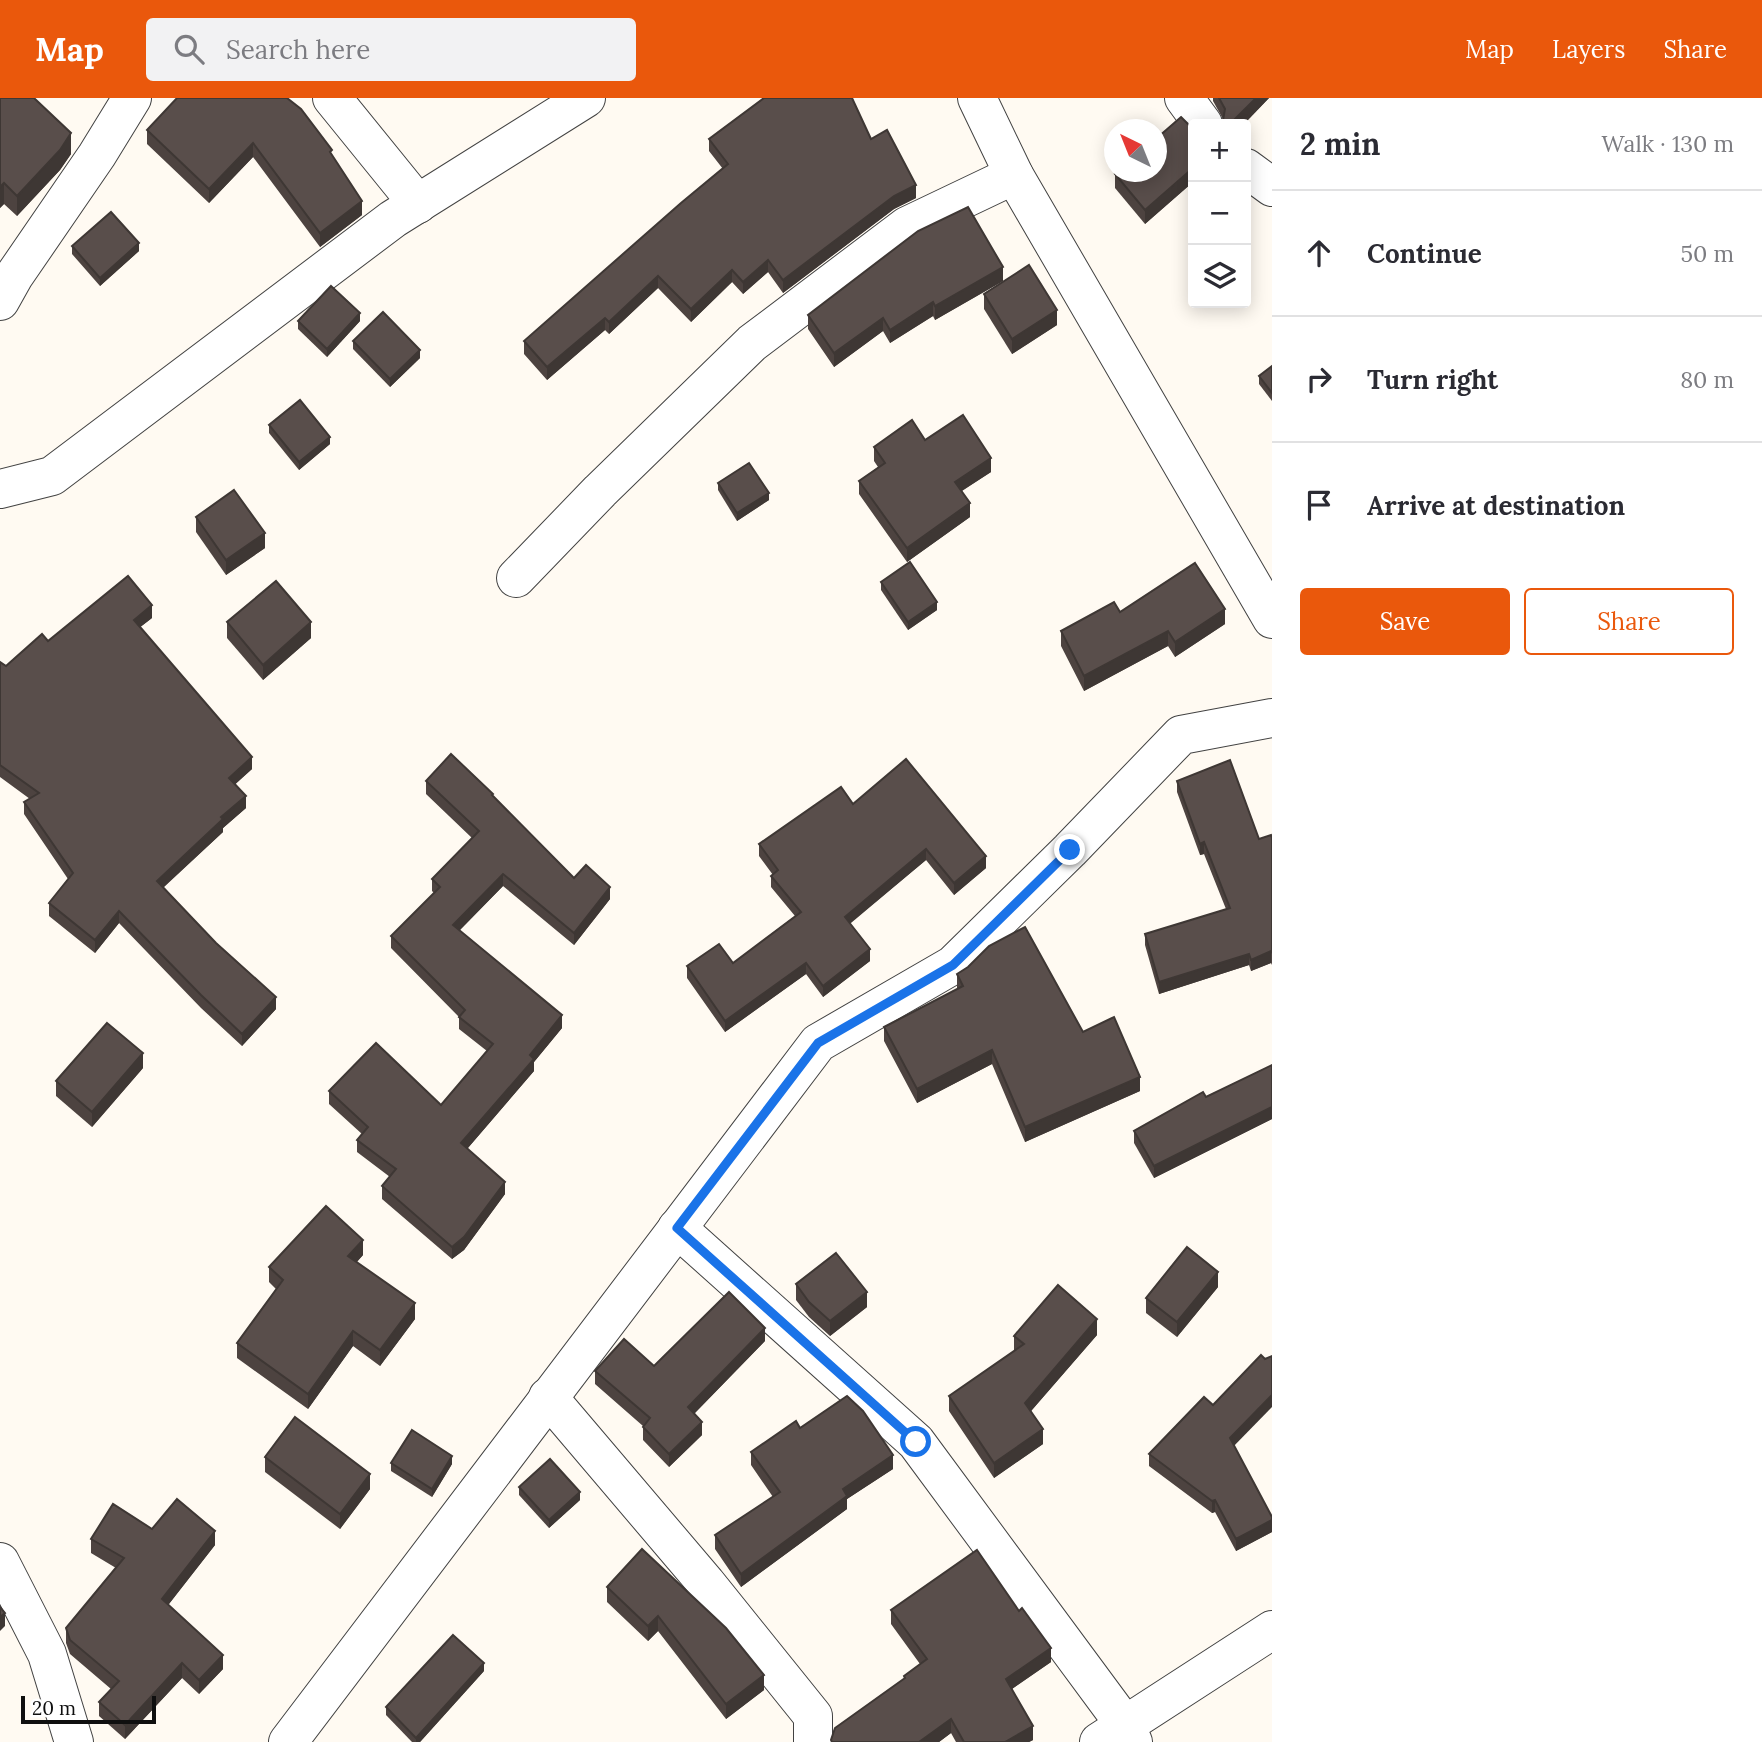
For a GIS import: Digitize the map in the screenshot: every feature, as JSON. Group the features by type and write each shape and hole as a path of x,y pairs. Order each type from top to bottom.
{"street":[{"path":"0,302 14,276 97,155 132,98"},
{"path":"332,98 418,204"},
{"path":"0,489 52,476 393,219 586,98"},
{"path":"977,98 1014,175 1272,620"},
{"path":"1184,98 1199,119"},
{"path":"1251,172 1272,187"},
{"path":"516,578 600,491 752,343 907,226 1014,175"},
{"path":"288,1742 818,1043 953,965 1070,850 1181,735 1272,718"},
{"path":"677,1228 916,1442 1119,1736 1272,1630"},
{"path":"548,1397 706,1583 813,1716 813,1742"},
{"path":"0,1562 47,1654 74,1742"}],"building":[{"path":"0,98 34,98 71,133 60,150 17,196 4,183 0,187"},
{"path":"177,98 287,98 301,109 332,150 330,152 362,201 320,233 253,143 209,189 147,130"},
{"path":"764,98 852,98 871,139 887,130 916,185 894,196 783,280 768,260 743,282 732,270 691,309 658,276 609,322 605,318 547,367 524,341 728,164 709,139"},
{"path":"1219,98 1256,98 1235,119 1223,119 1225,109"},
{"path":"1181,117 1188,124 1188,172 1145,210 1122,182 1167,182 1167,129"},
{"path":"968,207 1003,267 935,306 933,302 890,330 883,318 834,353 808,315 918,231"},
{"path":"111,212 139,243 100,278 72,246"},
{"path":"1029,265 1057,310 1012,339 984,294"},
{"path":"331,286 360,313 327,349 298,321"},
{"path":"383,312 420,350 390,379 353,341"},
{"path":"1272,366 1272,393 1259,376"},
{"path":"300,400 330,437 299,462 269,425"},
{"path":"963,415 991,458 955,482 970,503 907,548 859,481 885,463 874,447 912,420 925,440"},
{"path":"749,463 769,493 737,513 718,483"},
{"path":"234,490 265,533 226,560 196,517"},
{"path":"910,562 937,602 908,622 881,582"},
{"path":"1195,563 1225,609 1175,642 1168,631 1084,676 1061,631 1114,602 1120,612"},
{"path":"128,576 152,605 134,620 252,757 229,778 246,796 157,881 216,943 276,997 242,1034 119,911 95,940 49,903 73,873 24,802 39,793 0,765 0,662 6,666 42,634 48,641"},
{"path":"276,581 311,622 263,665 227,622"},
{"path":"451,754 574,878 586,865 610,887 574,933 503,874 453,925 562,1015 530,1055 534,1059 461,1143 505,1182 464,1237 452,1247 382,1186 396,1169 357,1140 368,1127 329,1091 376,1043 441,1105 493,1044 459,1017 465,1010 391,936 440,887 432,879 479,831 426,781"},
{"path":"906,759 986,856 954,883 926,849 845,917 870,949 823,986 806,963 725,1021 687,966 719,944 733,963 801,912 771,876 778,870 759,844 841,787 853,804"},
{"path":"1230,760 1259,839 1271,835 1272,838 1272,953 1271,951 1251,960 1249,954 1159,982 1145,934 1230,908 1204,842 1200,844 1177,781"},
{"path":"1025,927 1083,1032 1114,1017 1140,1077 1025,1127 992,1050 917,1089 884,1027 963,986 957,974 989,946"},
{"path":"107,1023 143,1053 92,1112 56,1081"},
{"path":"1272,1065 1272,1107 1154,1166 1134,1131 1203,1092 1206,1097"},
{"path":"326,1206 363,1240 348,1256 415,1303 380,1350 353,1331 308,1394 237,1343 283,1280 269,1267"},
{"path":"1187,1247 1218,1272 1177,1322 1146,1298"},
{"path":"836,1253 867,1292 830,1321 809,1302 796,1284"},
{"path":"1058,1285 1097,1319 1025,1403 1043,1429 994,1463 949,1396 1024,1344 1014,1336"},
{"path":"729,1292 765,1328 688,1407 702,1422 669,1454 643,1427 650,1418 595,1371 624,1339 654,1366"},
{"path":"1261,1355 1265,1359 1272,1356 1272,1395 1230,1438 1272,1520 1236,1539 1215,1500 1212,1501 1149,1454 1204,1397 1213,1405"},
{"path":"847,1396 863,1411 893,1455 843,1489 847,1496 741,1574 715,1535 780,1492 751,1452 796,1421 800,1428"},
{"path":"295,1417 370,1474 340,1514 265,1457"},
{"path":"412,1430 452,1456 432,1489 391,1463"},
{"path":"550,1459 580,1492 549,1520 519,1487"},
{"path":"177,1499 215,1531 162,1599 223,1655 199,1680 182,1663 125,1725 99,1702 119,1681 70,1640 66,1628 124,1558 91,1539 113,1504 152,1529"},
{"path":"642,1549 726,1628 764,1675 726,1704 658,1616 648,1626 607,1587"},
{"path":"977,1550 1019,1611 1022,1608 1051,1648 1006,1679 1033,1726 1005,1742 964,1742 951,1719 919,1742 832,1742 835,1728 927,1659 891,1610"},
{"path":"453,1635 484,1663 416,1738 386,1707"}],"route":[{"path":"916,1442 677,1228 818,1043 953,965 1070,850"}]}
